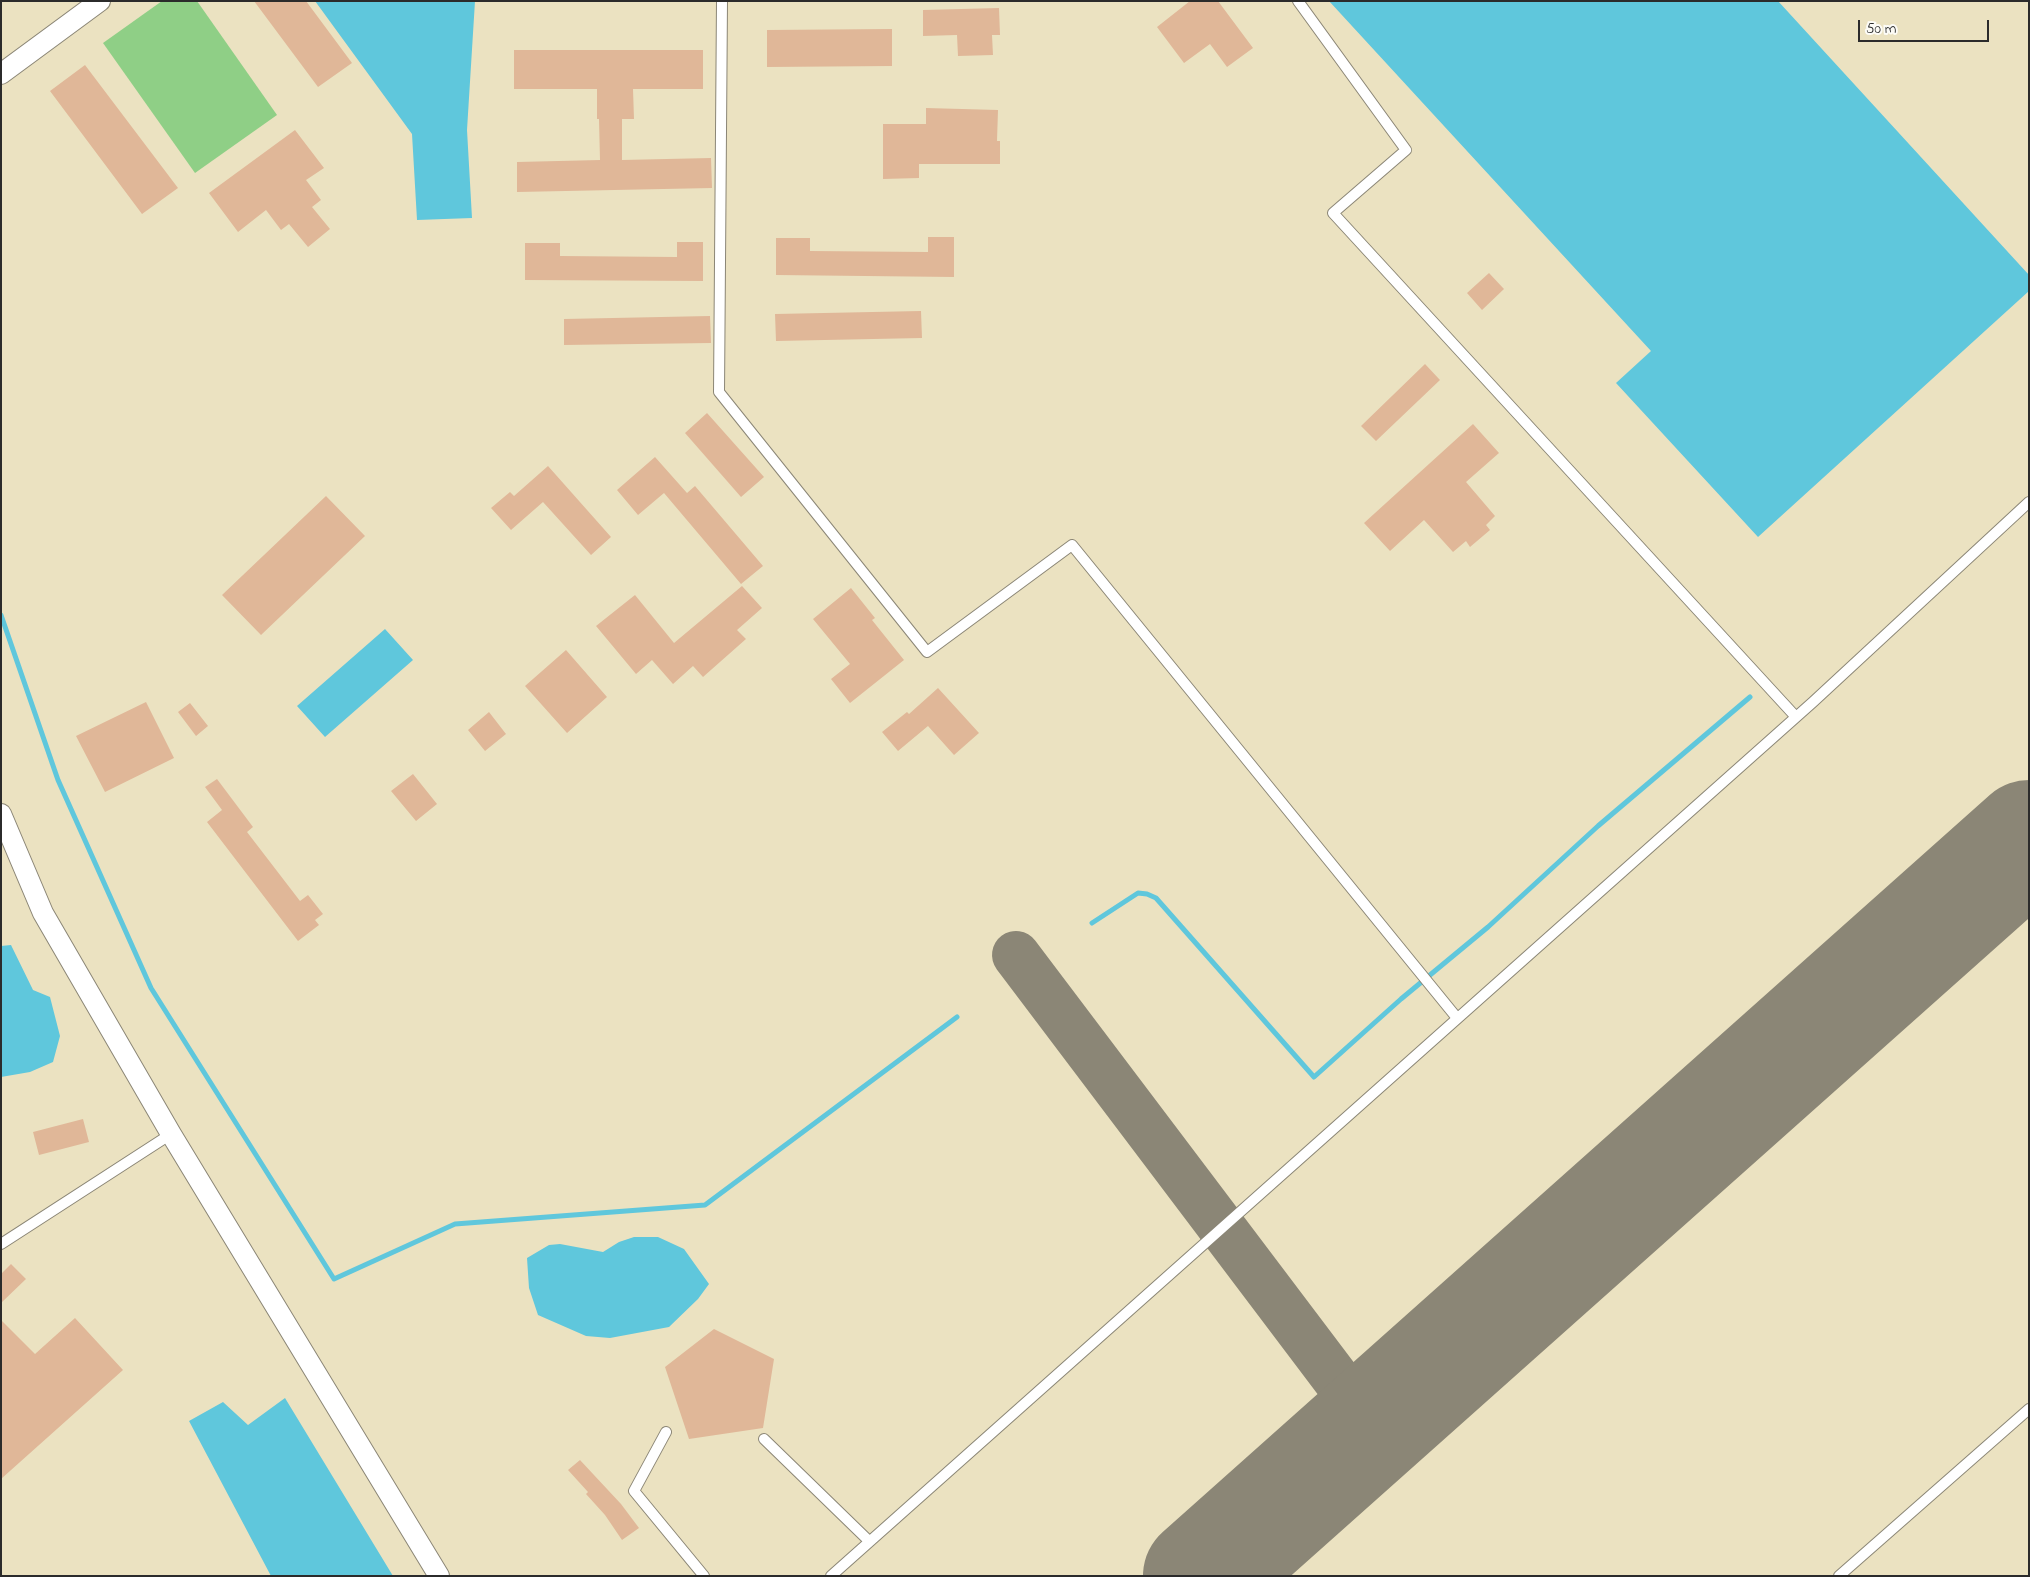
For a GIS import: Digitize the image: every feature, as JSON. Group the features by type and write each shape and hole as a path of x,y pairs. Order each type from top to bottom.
{"street":[{"path":"1,74 100,1"},
{"path":"1,814 43,913 171,1134 439,1576"}],"lane":[{"path":"722,1 718,392 927,652 1072,545 1458,1018"},
{"path":"1298,1 1406,150 1333,214 1796,717"},
{"path":"831,1576 1796,717 2029,502"},
{"path":"1,1244 171,1134"},
{"path":"1839,1576 2029,1409"},
{"path":"666,1432 634,1491 704,1576"},
{"path":"764,1439 869,1541"}],"green space":[{"path":"162,1 197,1 277,115 195,173 103,43"}],"water":[{"path":"315,1 475,1 467,130 472,218 417,220 412,134"},
{"path":"1329,1 1778,1 2029,275 2029,291 1758,537 1616,383 1651,351"},
{"path":"385,629 413,660 325,737 297,706"},
{"path":"11,945 33,990 50,997 60,1036 53,1062 30,1072 1,1077 1,946"},
{"path":"634,1237 658,1237 684,1249 709,1284 698,1299 669,1327 610,1338 586,1336 538,1315 529,1288 527,1258 549,1245 560,1244 603,1252 619,1242"},
{"path":"285,1398 393,1576 271,1576 189,1421 223,1402 248,1425"}],"building":[{"path":"254,1 306,1 352,63 318,87"},
{"path":"1190,1 1218,1 1253,48 1227,67 1210,44 1184,63 1157,27"},
{"path":"999,8 1000,35 992,35 993,55 958,56 957,35 923,36 923,10"},
{"path":"892,29 892,66 767,67 767,30"},
{"path":"514,50 703,50 703,89 633,89 634,119 622,119 622,160 711,158 712,188 517,192 517,162 600,160 597,89 514,89"},
{"path":"85,65 178,188 142,214 50,91"},
{"path":"926,108 998,110 997,141 1000,141 1000,164 919,164 919,178 883,179 883,124 926,124"},
{"path":"295,130 324,168 306,180 321,200 312,207 330,229 308,247 289,224 281,230 266,210 238,232 209,193"},
{"path":"928,237 954,237 954,277 776,275 776,238 810,238 810,251 928,252"},
{"path":"677,242 703,242 703,281 525,280 525,243 560,243 560,256 677,257"},
{"path":"1489,273 1504,289 1482,310 1467,293"},
{"path":"921,311 922,338 776,341 775,314"},
{"path":"710,316 711,343 564,345 564,319"},
{"path":"1425,364 1440,380 1376,441 1361,426"},
{"path":"707,413 764,477 741,497 685,433"},
{"path":"1473,424 1499,453 1466,482 1495,516 1486,525 1490,530 1470,547 1466,541 1453,552 1424,520 1390,551 1364,523"},
{"path":"655,457 687,493 695,486 763,566 741,584 664,493 638,515 617,490"},
{"path":"548,466 611,537 591,555 543,502 511,530 491,508 510,492 514,496"},
{"path":"326,496 365,536 261,635 222,595"},
{"path":"742,586 762,608 737,630 746,639 703,677 693,666 673,684 652,660 636,674 596,626 635,595 674,643"},
{"path":"851,588 875,618 872,620 904,660 850,703 831,679 850,664 813,619"},
{"path":"566,650 607,697 567,733 525,686"},
{"path":"938,688 979,733 954,755 928,726 898,751 882,732 907,712 909,714"},
{"path":"146,702 174,758 105,792 76,736"},
{"path":"190,703 208,726 196,736 178,712"},
{"path":"489,712 506,734 485,751 468,730"},
{"path":"413,774 437,804 416,821 391,791"},
{"path":"217,779 253,827 247,832 300,901 308,895 323,914 315,920 319,925 298,941 207,822 222,810 205,787"},
{"path":"83,1119 89,1142 39,1155 33,1132"},
{"path":"11,1264 26,1279 1,1303 1,1274"},
{"path":"75,1318 123,1370 1,1479 1,1320 35,1354"},
{"path":"714,1329 774,1359 763,1428 689,1439 665,1367"},
{"path":"580,1460 621,1504 639,1528 622,1540 605,1515 586,1494 588,1492 568,1470"}],"waterway":[{"path":"1,615 58,780 151,988 334,1279 455,1224 705,1205 957,1017"},
{"path":"1092,923 1138,893 1156,898 1314,1077 1401,999 1488,927 1598,826 1750,697"}],"taxiway":[{"path":"1016,955 1371,1425"}],"runway":[{"path":"1202,1576 2029,839"}]}
